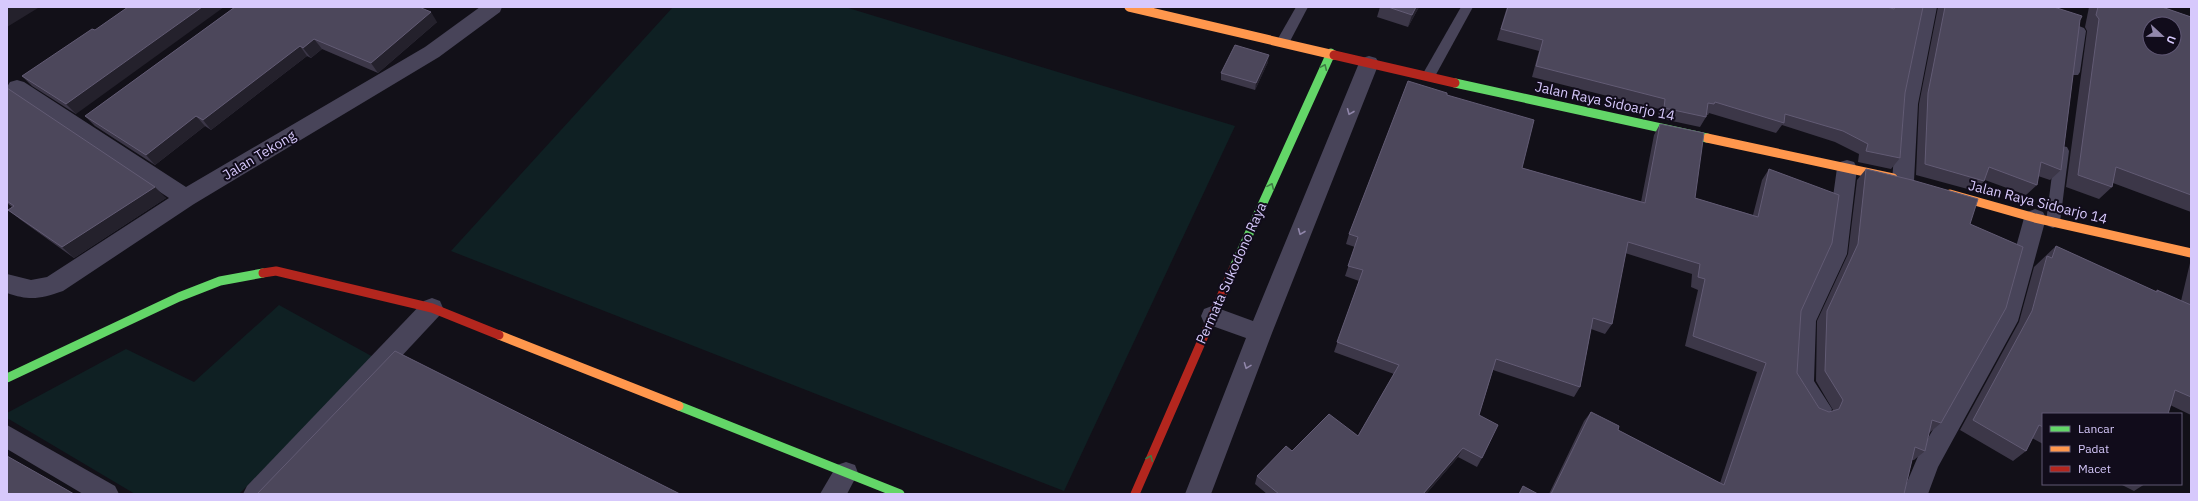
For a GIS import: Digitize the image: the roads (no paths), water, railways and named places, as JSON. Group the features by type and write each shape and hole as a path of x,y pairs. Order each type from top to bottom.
{"street":[{"name":"Jalan Tekong","path":"14,286 37,291 55,284 186,198 432,52 493,7"},
{"name":"Jalan Raya Sidoarjo 14","path":"1130,7 1428,77 1907,182"},
{"path":"1907,182 1908,104 1928,7"},
{"name":"Permata Sukodono Raya","path":"1135,494 1212,316 1331,53"},
{"path":"1198,494 1260,333 1370,63"},
{"path":"17,86 83,121 186,198"},
{"path":"1820,409 1802,383 1805,321 1836,254 1847,168"},
{"name":"Jalan Raya Sidoarjo 14","path":"1940,191 2044,220 2191,254"},
{"path":"1915,494 1928,462 2007,321 2044,220"},
{"path":"7,378 179,297 220,281 276,271 432,308 900,494"},
{"path":"256,494 432,308"},
{"path":"1212,316 1260,333"},
{"path":"7,436 106,494"},
{"path":"833,494 846,473"}],"lane":[{"path":"1283,42 1302,7"},
{"path":"1428,77 1467,7"},
{"path":"2071,84 2079,31"},
{"path":"2044,220 2064,138"}]}
